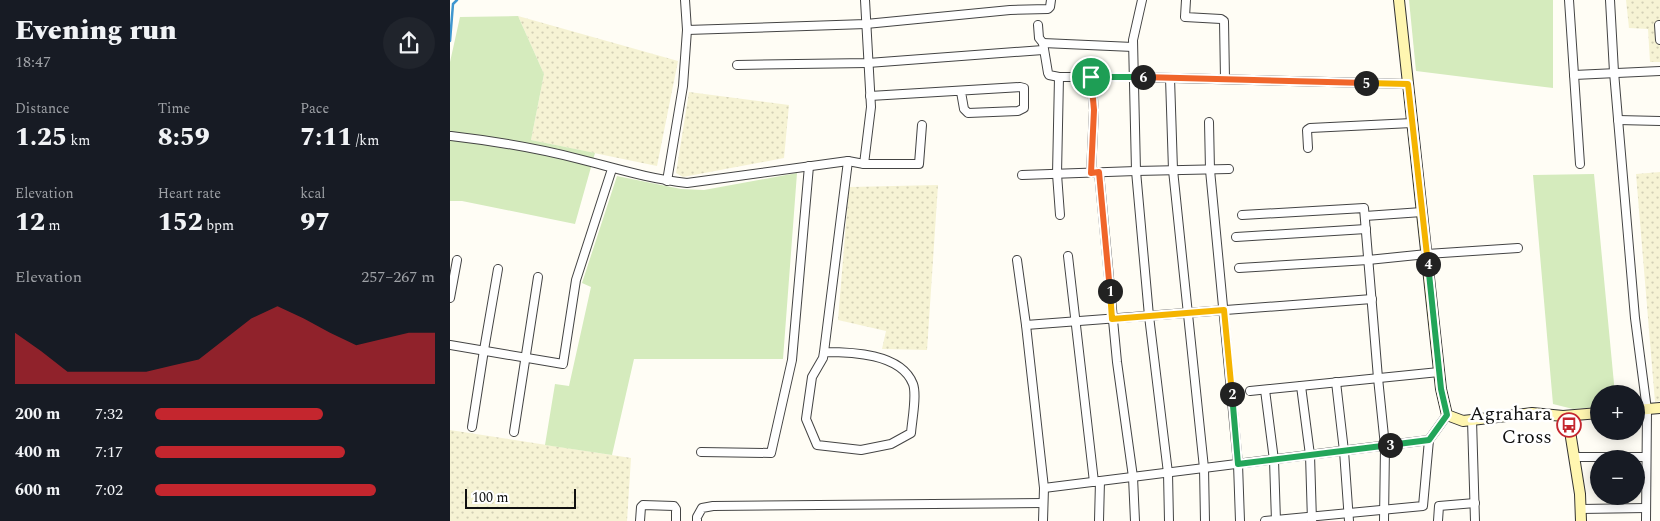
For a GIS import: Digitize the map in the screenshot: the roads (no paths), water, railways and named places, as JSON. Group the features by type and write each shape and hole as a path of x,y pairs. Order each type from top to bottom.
{"street":[{"path":"667,181 683,86 687,30 685,0"},
{"path":"864,164 870,107 865,0"},
{"path":"1009,0 1010,10"},
{"path":"687,30 866,24 1010,10 1048,9 1051,0"},
{"path":"1142,0 1133,47 1136,171 1149,316 1168,473 1169,521"},
{"path":"1186,0 1185,16 1221,19 1224,21 1225,79"},
{"path":"1265,521 1349,517 1384,510 1423,506 1429,440 1447,415 1439,372 1399,0"},
{"path":"1569,0 1580,164"},
{"path":"1610,0 1639,385"},
{"path":"1038,25 1039,38 1043,46 1048,73 1049,75 1059,77 1408,84"},
{"path":"1659,25 1660,40"},
{"path":"737,65 868,62 1043,46 1133,47"},
{"path":"1574,75 1660,71"},
{"path":"1059,77 1057,174 1060,215"},
{"path":"1091,77 1094,110 1095,172 1117,362 1133,477 1135,521"},
{"path":"1170,78 1173,170 1204,468 1205,521"},
{"path":"870,96 1020,87 1024,88 1024,108 1018,111 968,112 964,109 961,92"},
{"path":"1618,120 1660,121"},
{"path":"1209,122 1210,170 1238,464 1240,521"},
{"path":"1308,148 1307,130 1310,128 1412,123"},
{"path":"451,136 512,144 580,159 612,169 667,181 687,183 848,161 864,164 919,164 922,125"},
{"path":"824,352 853,352 888,360 903,369 913,384 911,434 891,444 861,450 817,445 806,419 812,377 823,358 824,352 848,161"},
{"path":"701,452 771,453 792,360 809,166"},
{"path":"450,345 526,356 563,364 576,280 612,169"},
{"path":"1022,175 1230,170"},
{"path":"1242,215 1364,208 1385,446 1384,521"},
{"path":"1365,216 1422,212"},
{"path":"1236,237 1366,229"},
{"path":"1239,268 1518,248"},
{"path":"1068,256 1097,482 1100,521"},
{"path":"450,298 456,260"},
{"path":"1017,260 1044,488 1042,521"},
{"path":"472,427 498,269"},
{"path":"514,432 538,277"},
{"path":"1026,325 1372,299"},
{"path":"1250,391 1439,372"},
{"path":"1336,382 1349,517"},
{"path":"1301,386 1310,455 1312,519"},
{"path":"1265,390 1274,460 1276,520"},
{"path":"1645,410 1660,408"},
{"path":"1447,415 1463,421 1532,413 1563,416 1590,414"},
{"path":"1563,416 1569,425 1580,494 1581,521"},
{"path":"1472,420 1475,521"},
{"path":"1044,488 1429,440"},
{"path":"1644,440 1646,521"},
{"path":"1574,457 1646,456"},
{"path":"697,521 702,508 713,506 1043,503"},
{"path":"1438,521 1439,506 1475,503"},
{"path":"640,521 640,507 644,505 674,506 676,509 676,521"},
{"path":"1581,509 1646,508"}],"waterway":[{"path":"450,41 453,4 457,0"}],"place":[{"name":"Agrahara Cross","path":"1569,425"}]}
